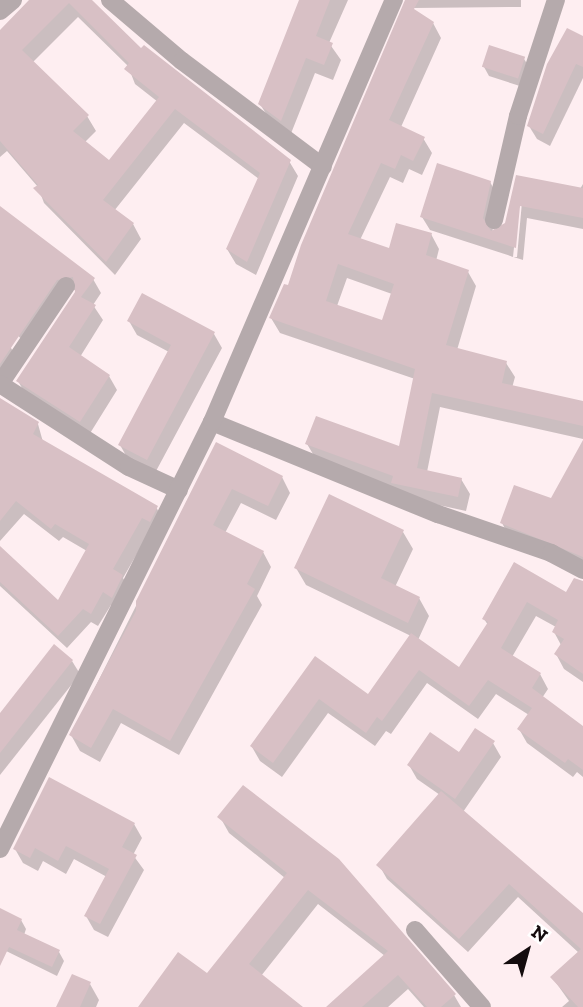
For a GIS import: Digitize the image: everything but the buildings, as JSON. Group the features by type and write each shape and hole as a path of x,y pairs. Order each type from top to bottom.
{"street":[{"path":"0,10 13,0"},
{"path":"110,0 202,77 323,167"},
{"path":"0,849 212,422 394,0"},
{"path":"494,220 518,116 556,0"},
{"path":"66,286 0,384 129,467 179,490"},
{"path":"212,422 438,514 551,553 583,570"},
{"path":"415,930 482,1007"}]}
